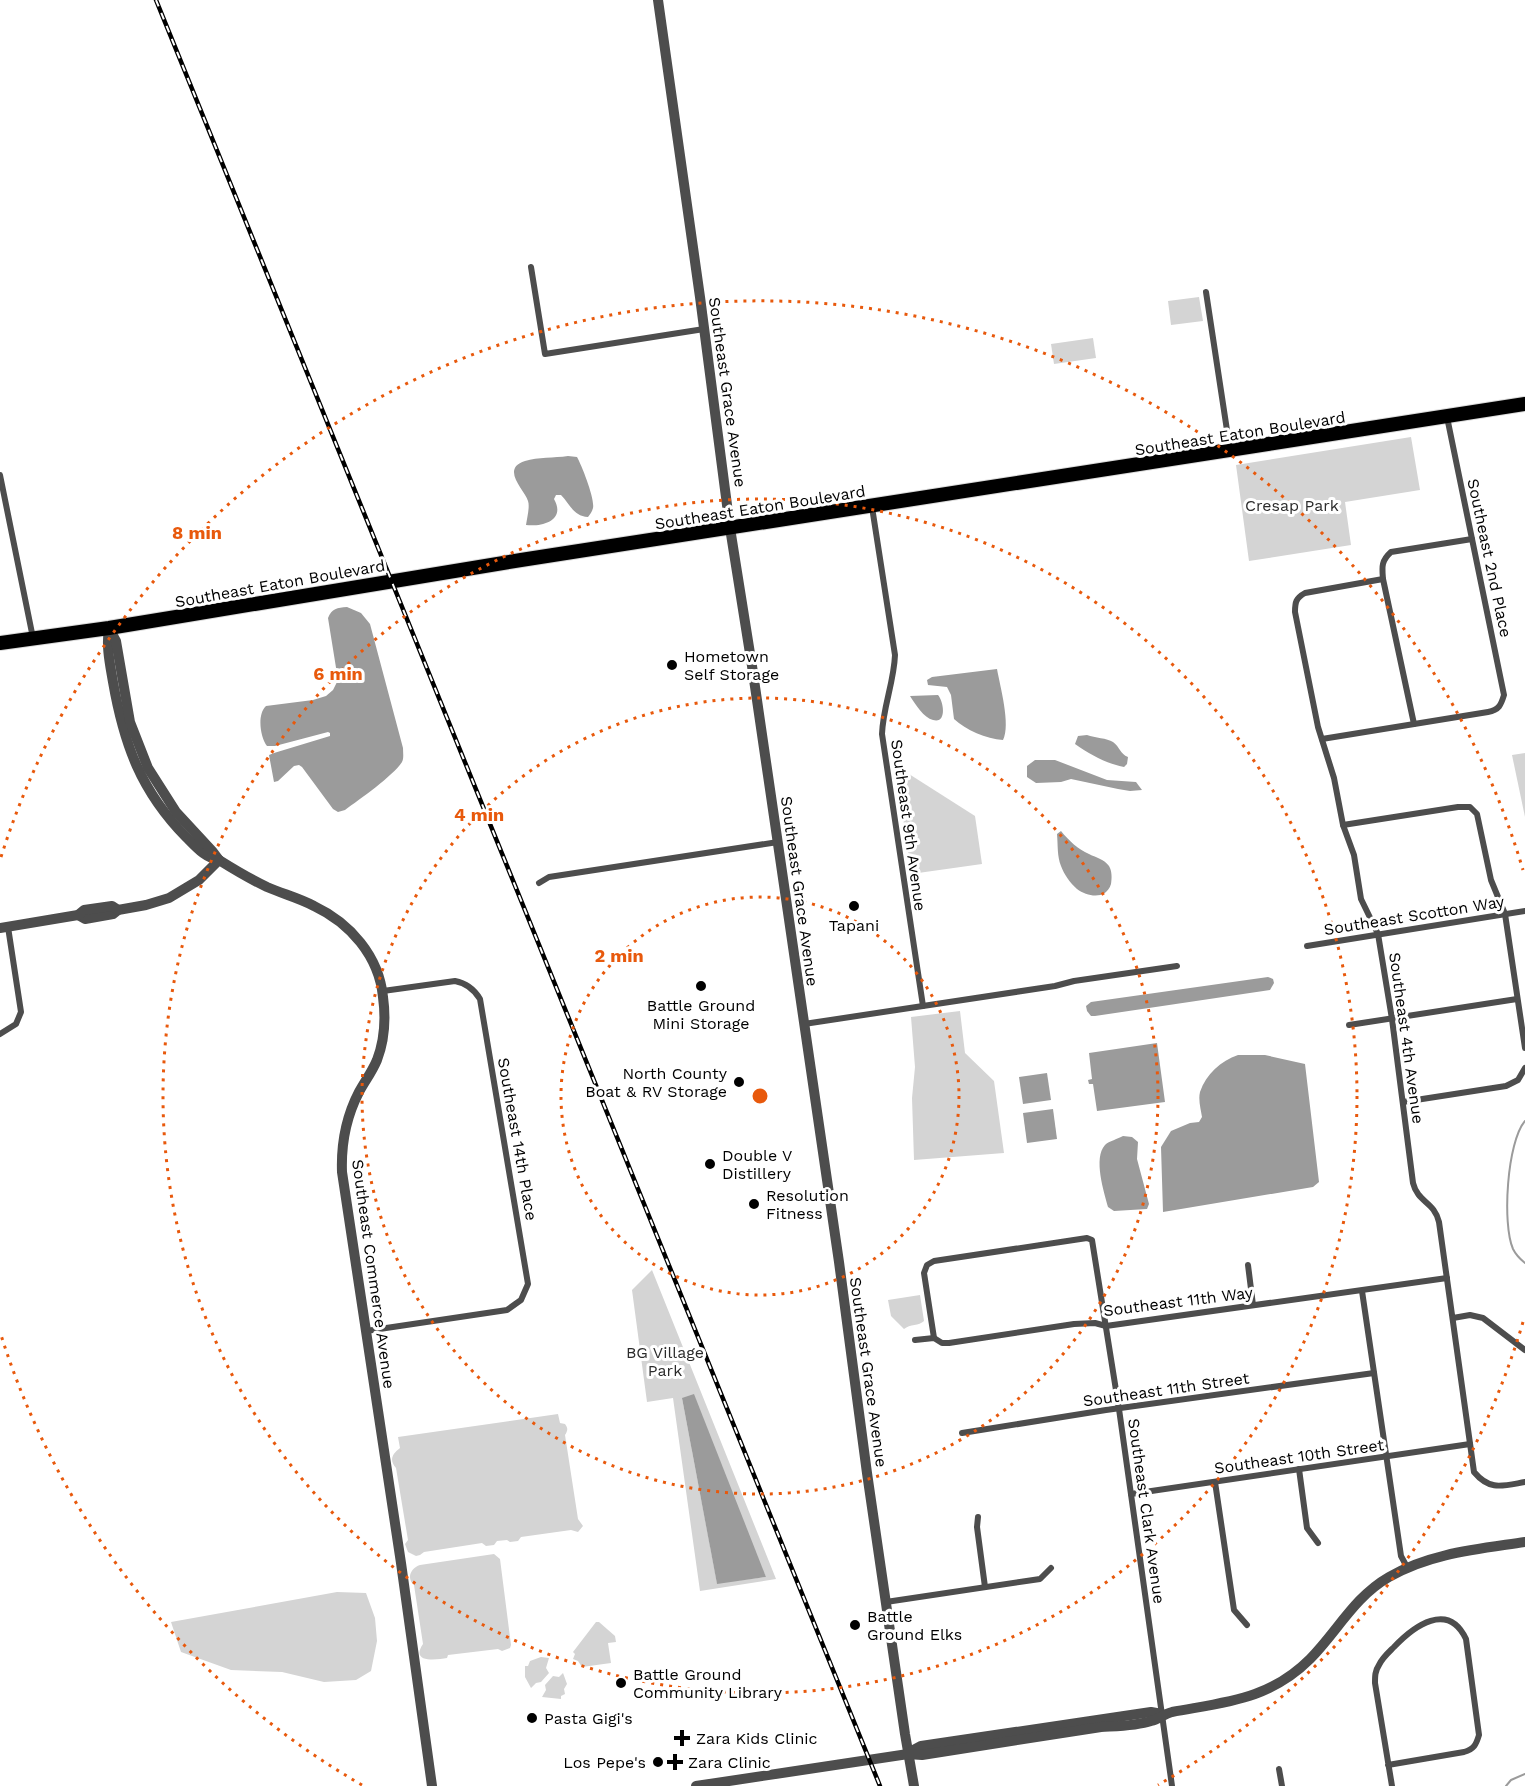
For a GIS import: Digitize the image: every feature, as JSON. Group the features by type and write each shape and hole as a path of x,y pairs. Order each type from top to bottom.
{"main road":[{"name":"Southeast Eaton Boulevard","path":"0,643 109,628 391,581 1525,404"}],"street":[{"name":"Southeast Grace Avenue","path":"658,0 730,528 839,1262 908,1754 915,1786"},
{"path":"531,267 545,354 704,329"},
{"path":"1206,292 1230,451"},
{"name":"Southeast 2nd Place","path":"1414,724 1497,710 1504,695 1448,417"},
{"path":"0,475 33,638"},
{"name":"Southeast 9th Avenue","path":"872,507 895,656 882,734 923,1006"},
{"path":"1322,739 1414,724 1383,579 1384,558 1391,552 1472,539"},
{"name":"Southeast 4th Avenue","path":"1383,579 1305,592 1298,597 1295,612 1318,727 1334,778 1343,825 1354,855 1361,899 1378,934 1392,1018 1415,1190 1420,1199 1432,1206 1437,1213 1474,1472 1482,1481 1497,1487 1525,1482"},
{"name":"Southeast Commerce Avenue","path":"109,628 106,644 124,733 136,765 150,791 175,825 210,859 219,860 270,888 316,906 341,922 368,952 376,968 383,992 385,1022 380,1051 349,1114 341,1155 343,1185 400,1556 432,1786"},
{"path":"1343,825 1458,807 1470,807 1477,814 1491,880 1505,914 1525,1048"},
{"path":"539,883 549,877 778,842"},
{"path":"0,1034 20,1019 22,1005 4,928 78,915 84,910 112,906 118,909 158,902 180,893 199,880 219,860"},
{"name":"Southeast Scotton Way","path":"1307,946 1525,911"},
{"path":"804,1024 1177,966"},
{"name":"Southeast 14th Place","path":"366,1331 504,1311 514,1307 524,1298 527,1288 482,1006 478,996 462,982 451,981 383,992"},
{"path":"1349,1025 1517,999"},
{"path":"1403,1102 1506,1086 1518,1080 1525,1069"},
{"name":"Southeast Clark Avenue","path":"934,1338 924,1273 927,1265 946,1259 1087,1238 1092,1240 1119,1409 1172,1786"},
{"path":"1248,1264 1253,1305"},
{"name":"Southeast 11th Way","path":"915,1340 934,1338 942,1343 949,1343 1074,1324 1095,1323 1106,1326 1447,1278"},
{"path":"1362,1291 1401,1556 1407,1567"},
{"path":"1453,1318 1470,1316 1483,1318 1525,1350"},
{"name":"Southeast 11th Street","path":"962,1433 1374,1373"},
{"name":"Southeast 10th Street","path":"1131,1494 1470,1444"},
{"path":"1299,1469 1307,1528 1318,1543"},
{"path":"1215,1482 1234,1610 1247,1625"},
{"path":"978,1517 977,1527 985,1587"},
{"path":"696,1786 908,1754 922,1755 1153,1721 1162,1714 1239,1700 1264,1691 1285,1679 1312,1658 1364,1595 1407,1567 1424,1560 1525,1542"},
{"path":"886,1602 1040,1579 1051,1568"},
{"path":"1389,1765 1464,1752 1476,1746 1479,1735 1466,1639 1456,1624 1437,1619 1427,1621 1413,1629 1379,1663 1375,1673 1392,1786"},
{"path":"1279,1769 1282,1786"}],"green space":[{"path":"1199,297 1203,321 1171,325 1168,301"},
{"path":"1093,338 1096,358 1054,364 1051,344"},
{"name":"Cresap Park","path":"1411,437 1420,490 1345,502 1351,545 1249,561 1236,465"},
{"path":"1525,753 1525,817 1512,755"},
{"path":"898,767 975,816 982,864 911,874 896,768"},
{"path":"960,1011 965,1053 994,1081 1004,1153 914,1160 912,1098 915,1067 911,1017"},
{"name":"BG Village Park","path":"652,1270 776,1579 700,1591 673,1398 647,1402 632,1290","holes":["682,1398 766,1577 717,1583"]},
{"path":"920,1295 924,1321 904,1329 891,1316 888,1300"},
{"path":"558,1414 560,1423 565,1424 567,1428 565,1435 578,1519 583,1526 578,1532 571,1530 521,1537 518,1541 497,1541 494,1545 486,1546 482,1543 424,1552 416,1556 408,1552 405,1544 408,1540 396,1468 392,1460 393,1455 400,1448 398,1437"},
{"path":"494,1554 500,1559 510,1648 502,1651 498,1649 448,1655 447,1658 442,1659 422,1657 420,1650 423,1644 414,1585 410,1579 412,1571 420,1565"},
{"path":"337,1592 366,1593 375,1618 377,1641 371,1671 356,1680 324,1682 282,1672 231,1670 181,1652 171,1622"},
{"path":"596,1622 615,1636 616,1642 608,1643 611,1663 582,1667 578,1661 573,1659 575,1654 573,1652"},
{"path":"541,1657 549,1658 546,1668 549,1673 531,1688 525,1677 525,1666 528,1666 530,1661"},
{"path":"563,1673 567,1684 564,1689 565,1694 561,1696 561,1699 542,1697 546,1690 545,1685 553,1676 559,1677"}],"shaded area":[{"path":"577,457 588,482 593,504 591,513 588,517 579,514 561,495 556,495 554,499 557,512 551,521 539,525 526,525 529,503 516,480 514,469 525,461"},
{"path":"347,607 361,613 370,624 403,748 403,757 398,768 384,780 345,810 338,812 333,809 299,765 294,766 274,782 269,755 330,736 330,733 267,746 261,731 261,714 266,706 313,700 326,696 333,690 338,680 328,618 335,609"},
{"path":"997,669 1006,725 1003,740 983,736 959,723 954,719 951,695 947,687 928,685 927,680 932,677"},
{"path":"938,695 942,702 943,712 941,719 937,720 926,717 910,696"},
{"path":"1087,735 1113,742 1128,757 1127,764 1124,767 1111,763 1075,744 1078,736"},
{"path":"1035,760 1055,760 1107,780 1136,782 1142,790 1130,791 1071,779 1061,782 1036,783 1027,777 1027,766"},
{"path":"1061,831 1077,847 1103,860 1109,866 1112,875 1111,884 1105,893 1096,896 1086,894 1072,884 1061,866 1058,854 1057,834"},
{"path":"1268,977 1273,979 1274,983 1270,990 1095,1016 1091,1016 1086,1006 1091,1002"},
{"path":"1157,1043 1165,1102 1097,1111 1093,1084 1089,1084 1088,1080 1092,1079 1089,1053"},
{"path":"1238,1055 1265,1055 1305,1064 1319,1182 1313,1187 1163,1212 1161,1147 1171,1131 1190,1123 1199,1122 1202,1117 1199,1095 1206,1079 1220,1065"},
{"path":"1047,1073 1051,1100 1023,1104 1019,1077"},
{"path":"1053,1109 1057,1139 1027,1143 1023,1113"},
{"path":"1123,1136 1132,1137 1138,1142 1137,1159 1149,1204 1147,1209 1114,1211 1108,1207 1100,1175 1100,1158 1105,1145"},
{"path":"694,1394 766,1577 717,1584 682,1398"}],"waterway":[{"path":"1525,1121 1514,1146 1510,1164 1507,1203 1513,1249 1525,1263"},
{"path":"1506,1786 1511,1780 1525,1774"}],"railway":[{"path":"156,0 880,1786"}],"place":[{"name":"Hometown Self Storage","path":"672,665"},
{"name":"Tapani","path":"854,906"},
{"name":"Battle Ground Mini Storage","path":"701,986"},
{"name":"North County Boat & RV Storage","path":"739,1082"},
{"name":"Double V Distillery","path":"710,1164"},
{"name":"Resolution Fitness","path":"754,1204"},
{"name":"Battle Ground Elks","path":"855,1625"},
{"name":"Battle Ground Community Library","path":"621,1683"},
{"name":"Pasta Gigi's","path":"532,1718"},
{"name":"Zara Kids Clinic","path":"682,1738"},
{"name":"Los Pepe's","path":"658,1762"},
{"name":"Zara Clinic","path":"675,1762"}]}
